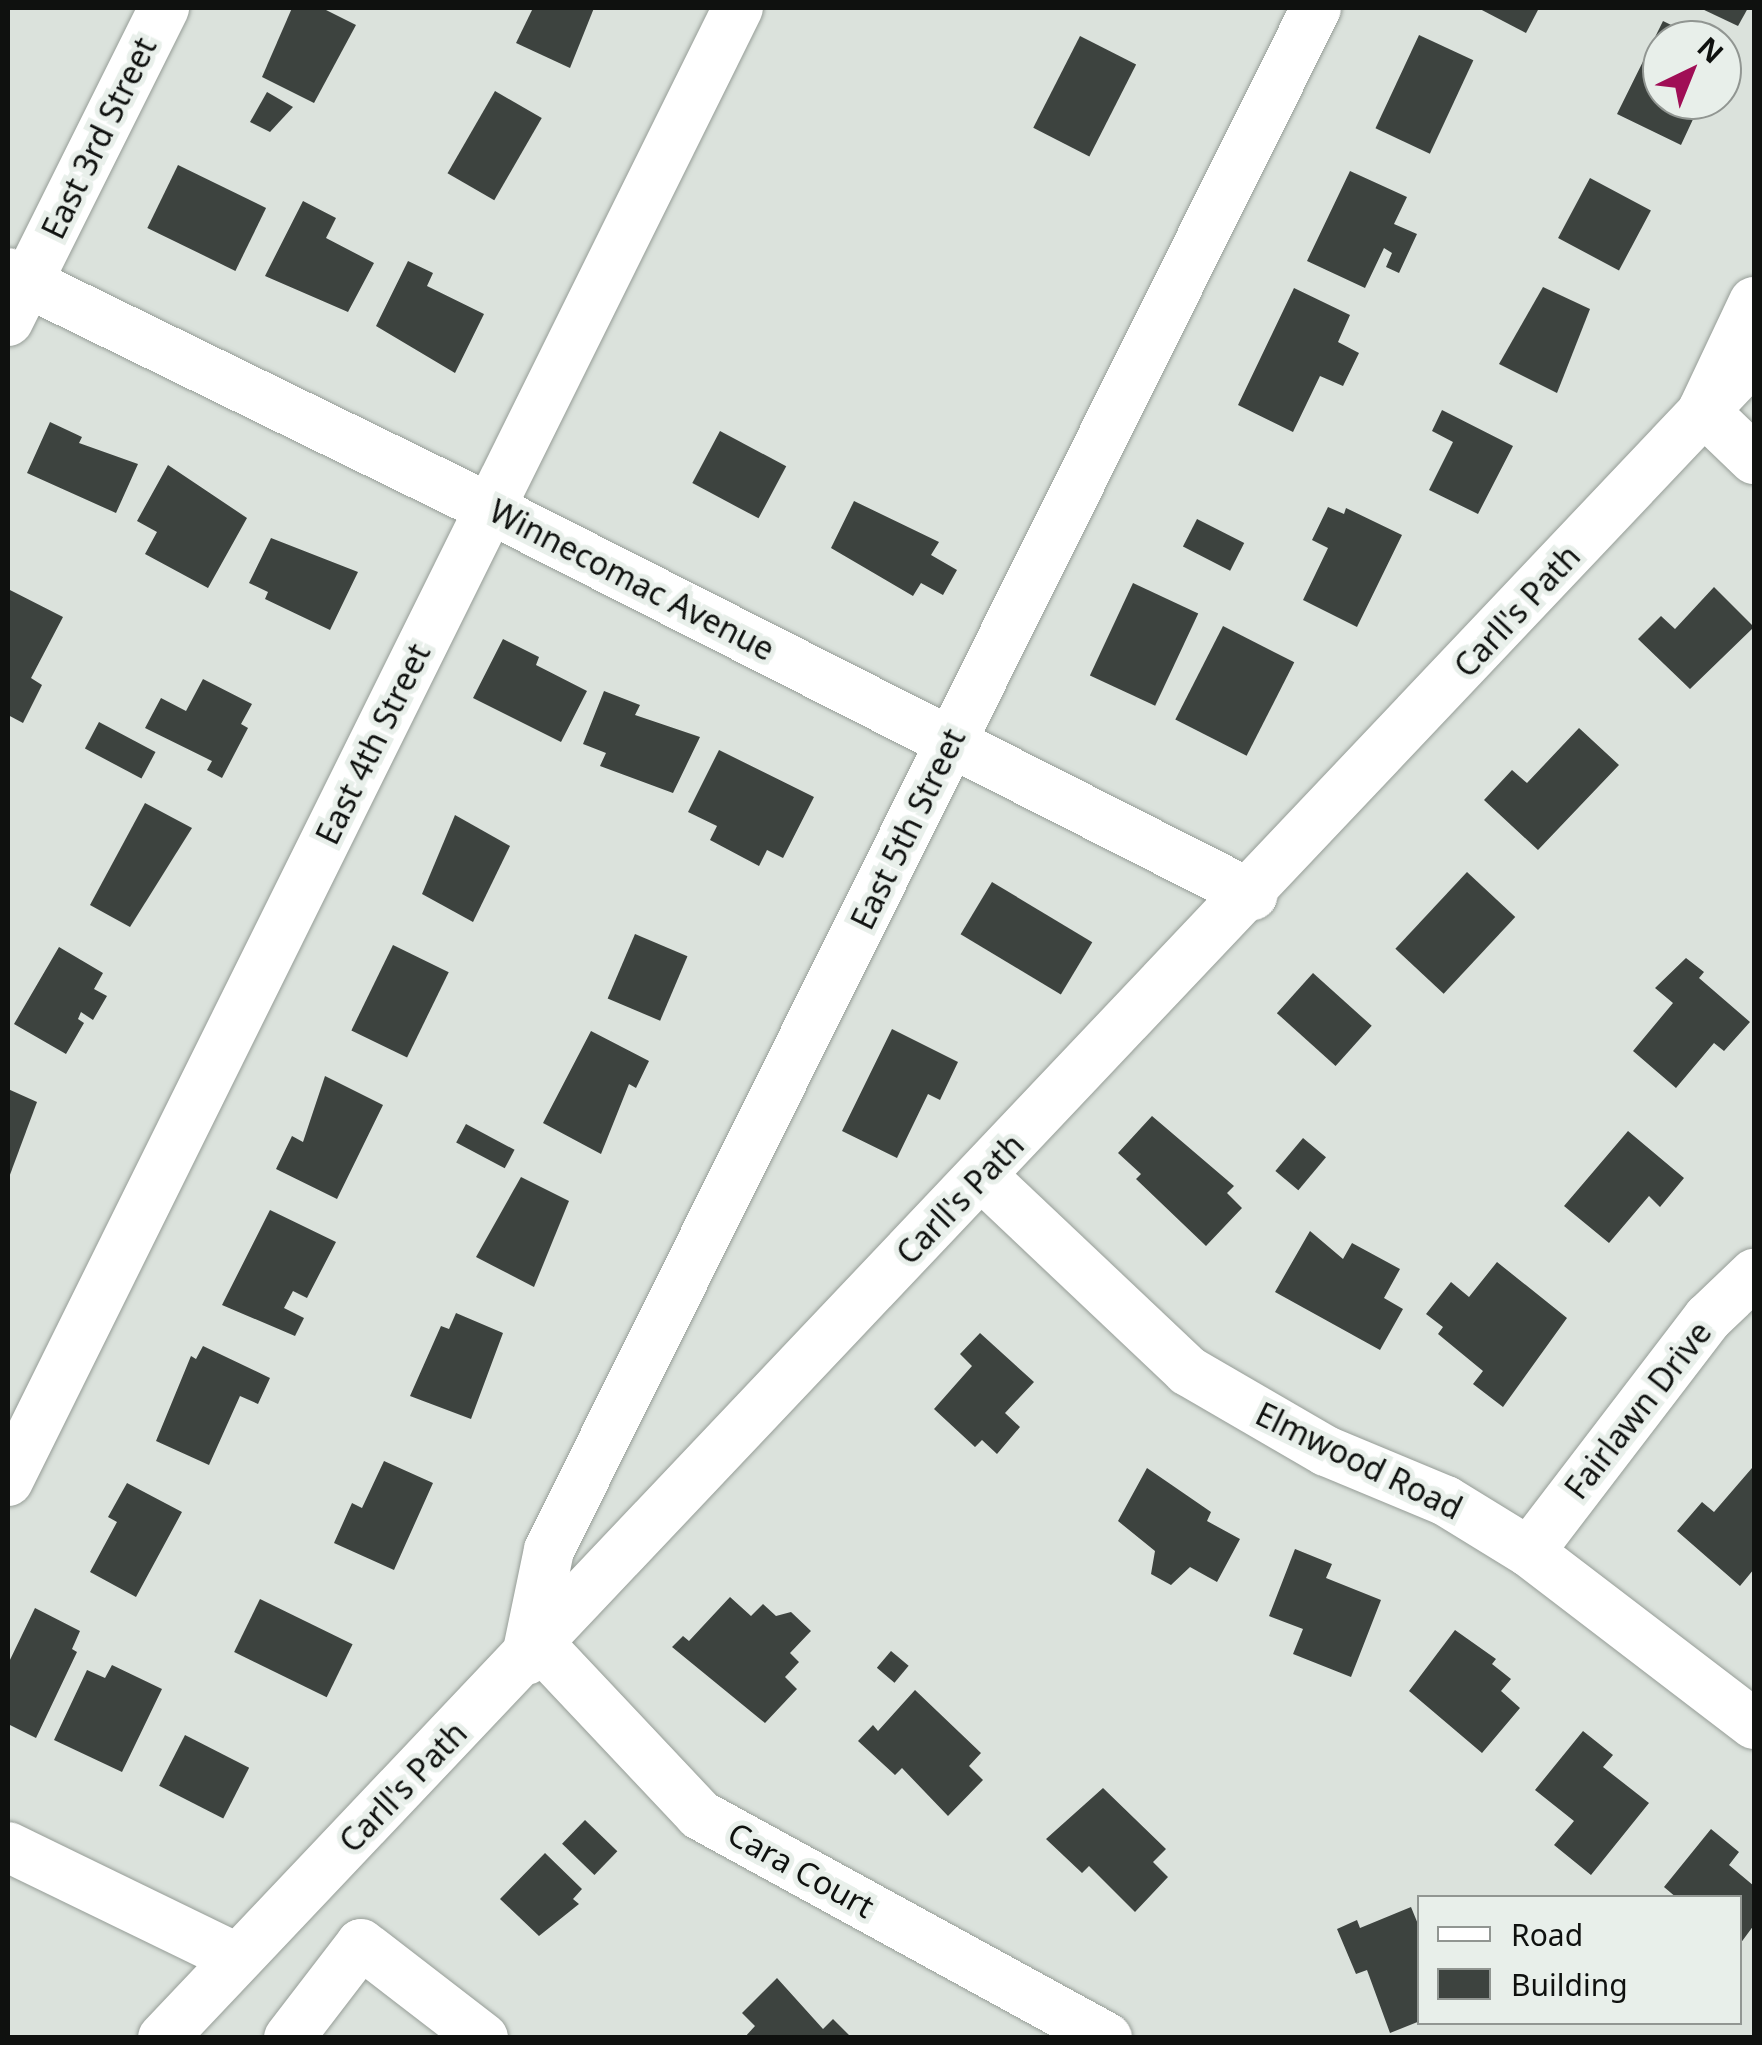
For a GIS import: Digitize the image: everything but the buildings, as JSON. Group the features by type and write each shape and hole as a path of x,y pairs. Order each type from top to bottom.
{"street":[{"name":"East 3rd Street","path":"14,292 164,8"},
{"name":"East 4th Street","path":"8,1482 738,8"},
{"name":"East 5th Street","path":"533,1653 549,1550 1316,8"},
{"name":"Winnecomac Avenue","path":"14,292 489,508 1252,896"},
{"path":"1754,302 1703,410 1754,458"},
{"name":"Carll's Path","path":"163,2038 1252,896 1754,358"},
{"name":"Elmwood Road","path":"982,1176 1188,1372 1326,1451 1446,1500 1529,1552 1754,1724"},
{"name":"Fairlawn Drive","path":"1529,1552 1708,1318 1754,1274"},
{"name":"Cara Court","path":"533,1653 700,1815 1107,2038"},
{"path":"8,1847 238,1958"},
{"path":"289,2038 361,1944 483,2038"}]}
